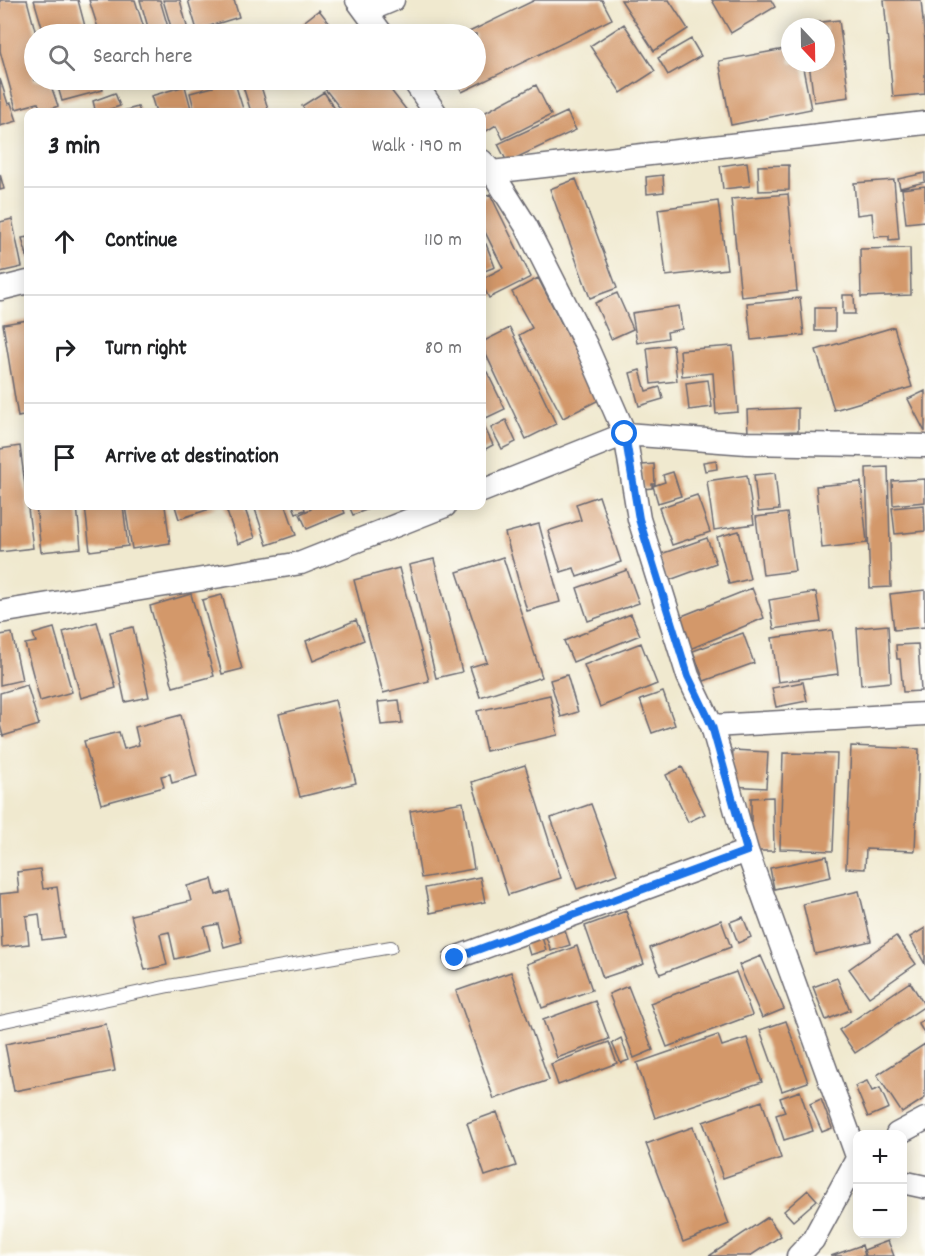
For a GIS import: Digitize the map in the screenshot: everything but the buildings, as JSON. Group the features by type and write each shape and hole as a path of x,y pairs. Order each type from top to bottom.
{"street":[{"path":"375,24 362,6 393,0"},
{"path":"420,90 432,108"},
{"path":"853,1147 747,851 712,726 688,676 639,519 625,434 586,345 526,226 487,166 925,123"},
{"path":"0,289 24,283"},
{"path":"486,489 625,434 747,443 925,446"},
{"path":"0,612 301,563 435,510"},
{"path":"712,726 925,714"},
{"path":"455,958 747,851"},
{"path":"904,1130 925,1119"},
{"path":"798,1256 813,1240 853,1165"},
{"path":"907,1183 925,1187"}],"lane":[{"path":"0,1022 169,986 391,947"}],"route":[{"path":"455,958 747,851 712,726 688,676 639,519 625,434"}]}
